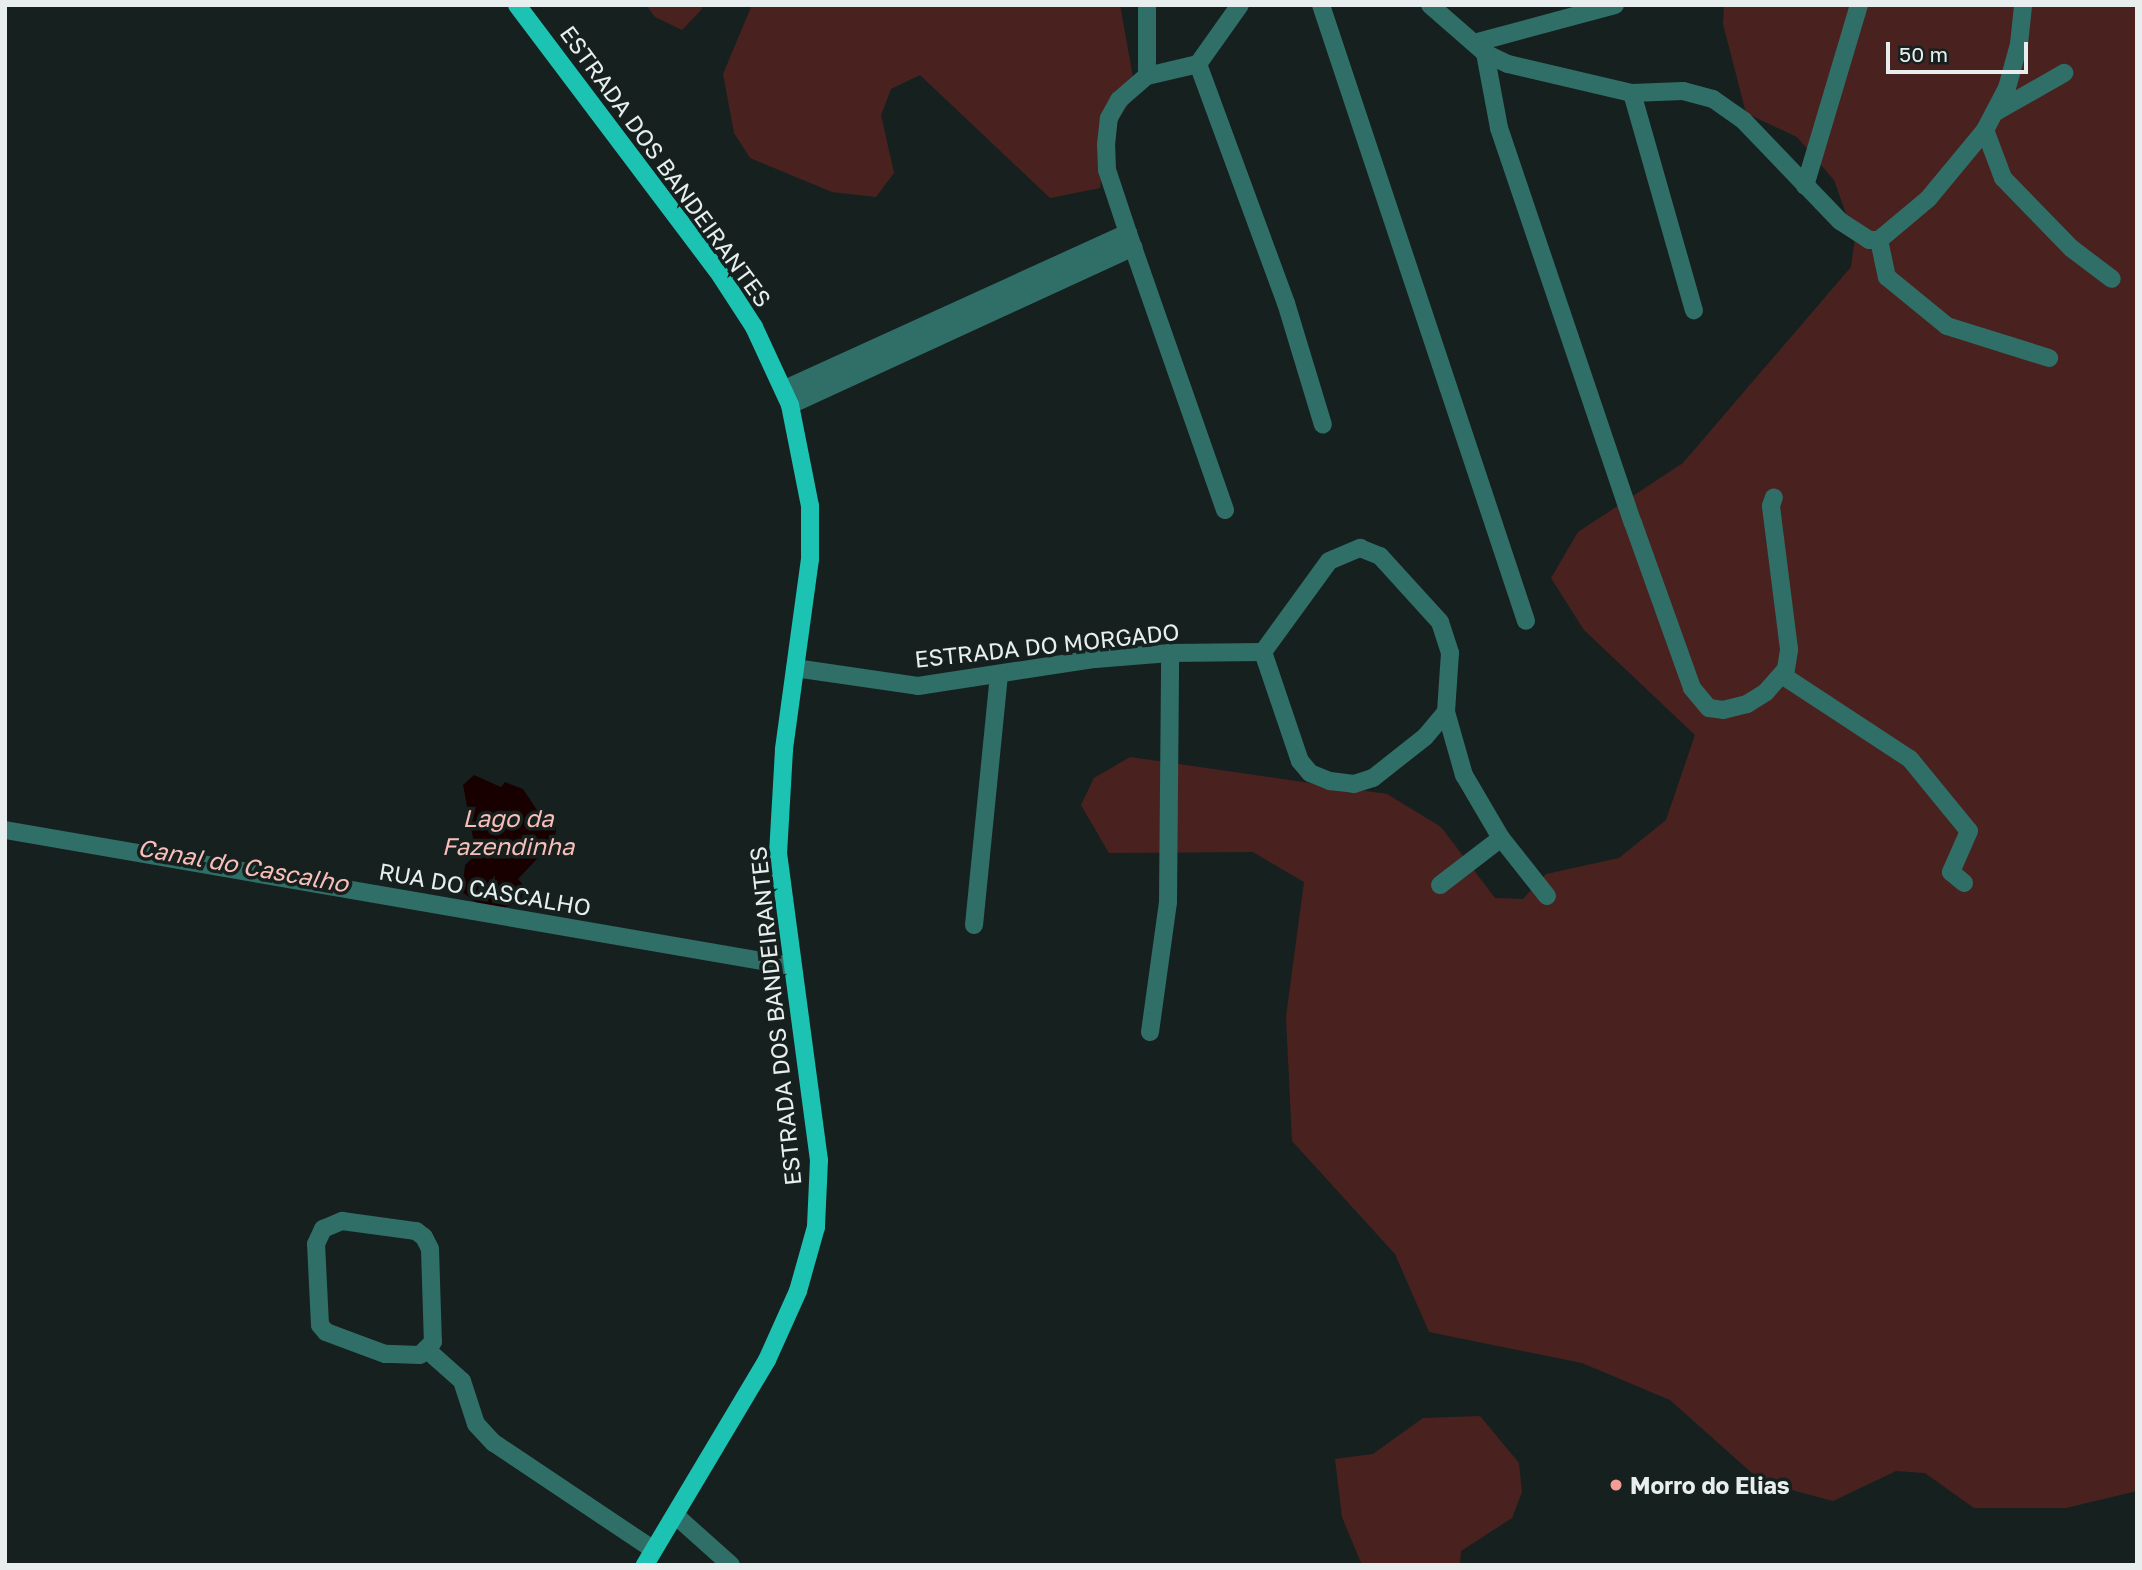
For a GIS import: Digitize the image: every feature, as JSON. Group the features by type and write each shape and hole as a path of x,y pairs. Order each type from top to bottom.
{"main road":[{"name":"ESTRADA DOS BANDEIRANTES","path":"517,5 721,276 760,337 788,397 810,506 810,559 784,750 779,853 791,966 819,1160 816,1227 798,1291 767,1360 649,1557"}],"street":[{"path":"1147,5 1147,76"},
{"path":"1225,510 1107,170 1109,118 1119,100 1147,76 1198,64 1240,5"},
{"path":"1321,5 1525,621"},
{"path":"1430,5 1479,48 1524,69 1632,93 1683,91 1713,99 1744,121 1805,186 1857,233 1879,240"},
{"path":"1479,48 1615,5"},
{"path":"1805,186 1859,5"},
{"path":"1879,240 1928,199 1985,130 2010,77 2022,5"},
{"path":"1479,48 1499,128 1692,688 1709,708 1723,710 1747,704 1782,675 1789,649 1771,506 1774,497"},
{"path":"1198,64 1286,303 1322,425"},
{"path":"1994,113 2064,73"},
{"path":"1632,93 1694,310"},
{"path":"1985,130 2003,178 2071,247 2112,279"},
{"path":"788,397 1130,240"},
{"path":"1879,240 1887,277 1947,326 2049,358"},
{"path":"1446,712 1425,737 1373,778 1354,783 1330,781 1310,774 1300,761 1264,652 1329,561 1360,548 1380,556 1429,609 1447,636 1450,653 1446,712 1464,775 1501,838 1547,896"},
{"name":"ESTRADA DO MORGADO","path":"795,668 918,686 1170,653 1264,652"},
{"path":"1150,1032 1168,902 1170,653"},
{"path":"1782,675 1910,759 1969,831 1951,873 1964,883"},
{"path":"974,926 999,676"},
{"name":"RUA DO CASCALHO","path":"5,830 791,966"},
{"path":"1440,885 1501,838"},
{"path":"342,1221 416,1231 424,1237 430,1249 433,1342 426,1349 420,1355 401,1357 385,1354 326,1332 320,1325 316,1244 323,1229 342,1221"},
{"path":"426,1349 462,1381 476,1424 494,1443 649,1557"},
{"path":"675,1515 731,1565"}],"shaded area":[{"path":"646,5 702,5 702,9 682,30 655,17"},
{"path":"752,5 1120,5 1136,94 1106,136 1100,188 1050,198 920,75 891,89 881,115 894,173 876,197 832,192 750,158 734,133 723,74"},
{"path":"1724,5 2137,5 2137,1491 2066,1508 1974,1508 1925,1473 1896,1471 1833,1501 1762,1482 1670,1400 1582,1363 1429,1332 1395,1254 1292,1141 1286,1017 1304,882 1253,852 1109,853 1081,805 1094,778 1130,757 1387,794 1441,827 1495,898 1523,899 1546,874 1619,858 1666,820 1695,735 1584,630 1551,578 1578,532 1683,463 1851,267 1855,239 1834,180 1797,137 1746,113 1723,24"},
{"path":"1480,1416 1519,1463 1522,1492 1512,1518 1461,1551 1460,1565 1362,1565 1342,1517 1335,1459 1373,1454 1423,1418"}],"water":[{"name":"Lago da Fazendinha","path":"474,775 501,787 505,782 523,789 537,810 556,827 555,840 518,879 524,886 521,900 504,908 480,905 462,892 465,865 477,853 469,844 473,838 463,785"}],"place":[{"name":"Morro do Elias","path":"1616,1485"}],"water label":[{"name":"Canal do Cascalho","path":"243,865"}]}
